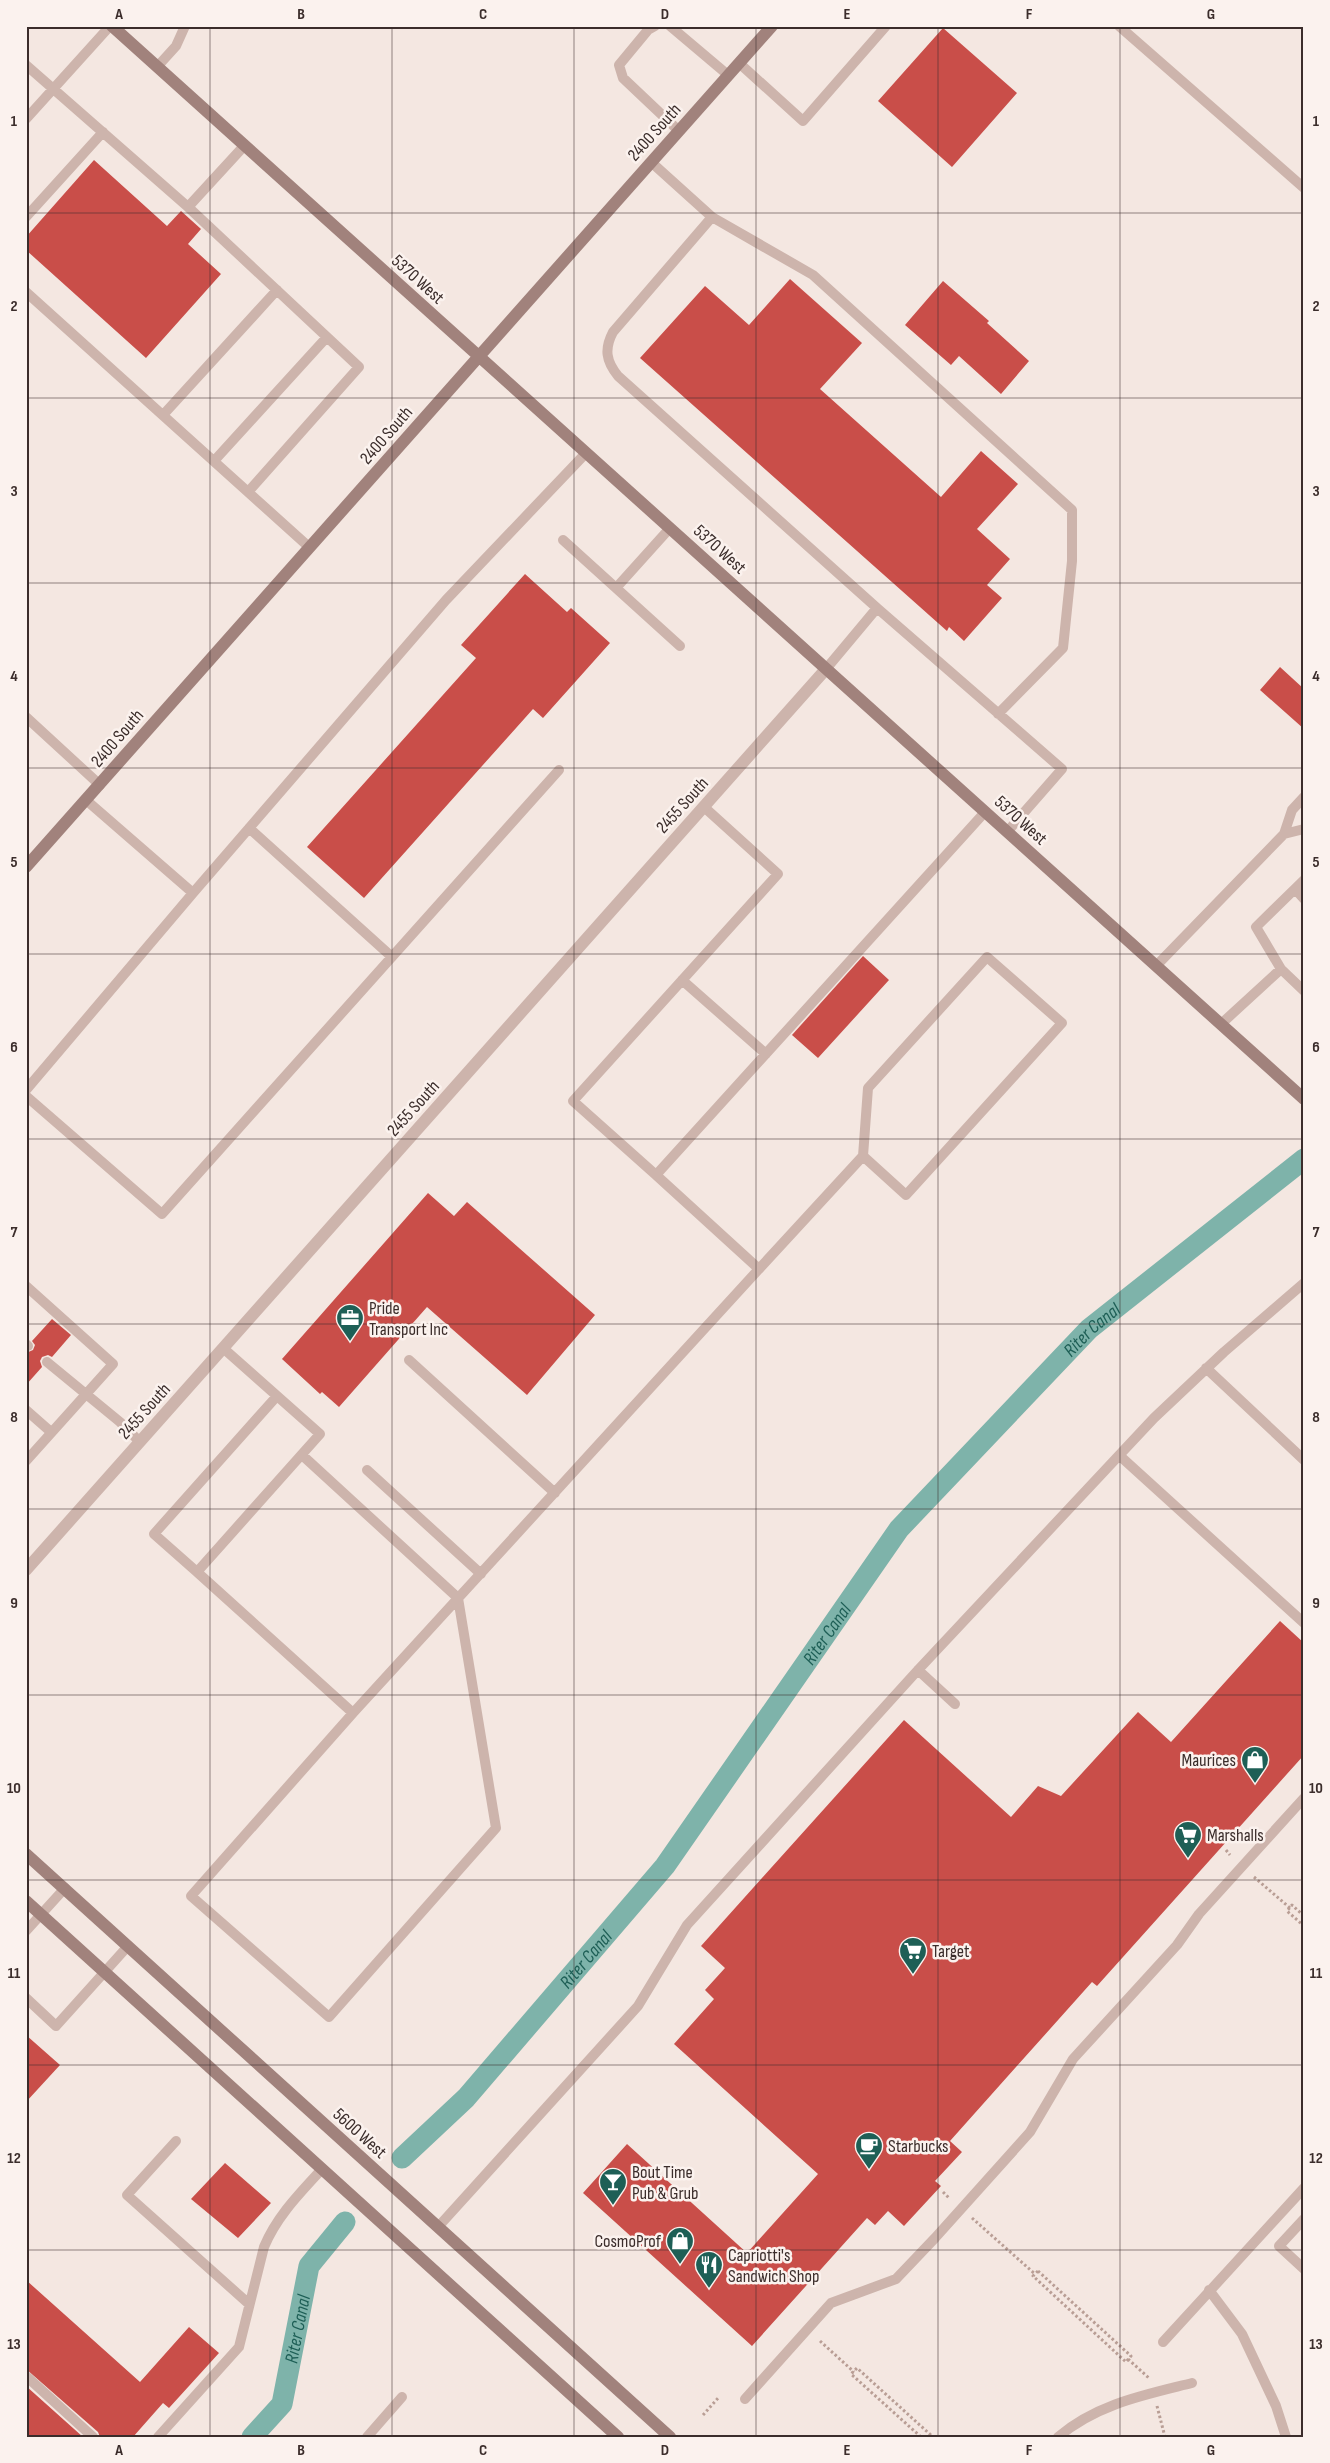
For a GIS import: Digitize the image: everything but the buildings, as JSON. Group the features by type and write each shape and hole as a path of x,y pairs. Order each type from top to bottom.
{"street":[{"name":"5370 West","path":"111,26 1304,1099"},
{"name":"2400 South","path":"26,867 772,26"},
{"name":"2455 South","path":"26,1570 826,669"},
{"name":"5600 West","path":"26,1854 670,2437"},
{"path":"26,1901 618,2437"}],"lane":[{"path":"26,120 111,26"},
{"path":"157,67 176,46 185,26"},
{"path":"655,26 648,30 619,65 623,78 679,131"},
{"path":"670,26 728,75"},
{"path":"739,64 803,120 886,26"},
{"path":"1119,26 1304,188"},
{"path":"26,65 188,207 359,367 248,492"},
{"path":"26,218 103,132"},
{"path":"188,207 244,146"},
{"path":"651,162 712,217 813,275 1072,510 1072,561 1063,648 998,714"},
{"path":"712,217 613,332 608,342 608,359 618,376 877,608 1062,769 1007,832"},
{"path":"163,415 277,290"},
{"path":"26,292 310,547"},
{"path":"214,461 327,337"},
{"path":"26,1090 446,600 586,453"},
{"path":"616,588 670,528"},
{"path":"563,540 680,646"},
{"path":"826,669 877,608"},
{"path":"26,717 100,785"},
{"path":"26,1096 162,1214 559,770"},
{"path":"1156,966 1284,834 1292,810 1304,797"},
{"path":"86,800 193,893"},
{"path":"704,807 778,874 573,1101 759,1269"},
{"path":"656,1175 985,812"},
{"path":"249,828 392,957"},
{"path":"1284,834 1304,829"},
{"path":"1304,880 1256,927 1281,969 1304,992"},
{"path":"1295,889 1304,899"},
{"path":"302,1455 458,1598 496,1828 329,2017 191,1896 353,1712 458,1598 481,1574 862,1156 868,1088 987,957 1062,1023 906,1195 862,1156"},
{"path":"1221,1024 1281,969"},
{"path":"682,980 766,1054"},
{"path":"438,2227 638,2006 687,1925 918,1670 1154,1418 1206,1368 1304,1284"},
{"path":"26,1286 113,1364 27,1459"},
{"path":"197,1572 320,1434 224,1348"},
{"path":"409,1360 555,1493"},
{"path":"47,1362 120,1422 140,1442"},
{"path":"1206,1368 1304,1460"},
{"path":"277,1396 154,1534 353,1712"},
{"path":"26,1410 52,1432"},
{"path":"1120,1456 1304,1623"},
{"path":"367,1470 481,1574"},
{"path":"918,1670 955,1704"},
{"path":"745,2399 831,2303 896,2279 935,2238 1030,2132 1073,2059 1178,1945 1199,1914 1304,1798"},
{"path":"26,1931 64,1888"},
{"path":"26,1998 56,2026 128,1946"},
{"path":"176,2141 127,2195 249,2304"},
{"path":"158,2437 239,2347 264,2247 270,2232 286,2210 322,2169"},
{"path":"1163,2342 1304,2188"},
{"path":"1304,2219 1279,2246 1304,2269"},
{"path":"1209,2290 1242,2334 1276,2406 1286,2437"},
{"path":"26,2376 94,2437"},
{"path":"1058,2437 1089,2415 1119,2401 1192,2383"},
{"path":"367,2437 402,2397"}],"path":[{"path":"1226,1850 1230,1854"},
{"path":"1254,1876 1290,1908"},
{"path":"1304,1916 1292,1905 1287,1911 1304,1926"},
{"path":"943,2192 950,2198"},
{"path":"972,2218 1035,2274 1033,2276 1040,2283 1126,2362 1131,2356 1038,2271 1035,2274"},
{"path":"820,2341 854,2372"},
{"path":"1128,2359 1150,2379"},
{"path":"920,2437 851,2374 856,2368 932,2437"},
{"path":"703,2415 719,2397"},
{"path":"1158,2406 1165,2437"}],"waterway":[{"name":"Riter Canal","path":"402,2158 466,2098 665,1866 899,1529 1089,1329 1304,1159"},
{"name":"Riter Canal","path":"252,2437 282,2404 309,2266 345,2222"}],"place":[{"name":"Pride Transport Inc","path":"350,1342"},
{"name":"Maurices","path":"1255,1784"},
{"name":"Marshalls","path":"1188,1859"},
{"name":"Target","path":"913,1975"},
{"name":"Starbucks","path":"869,2170"},
{"name":"Bout Time Pub & Grub","path":"613,2206"},
{"name":"CosmoProf","path":"680,2265"},
{"name":"Capriotti's Sandwich Shop","path":"709,2289"}]}
